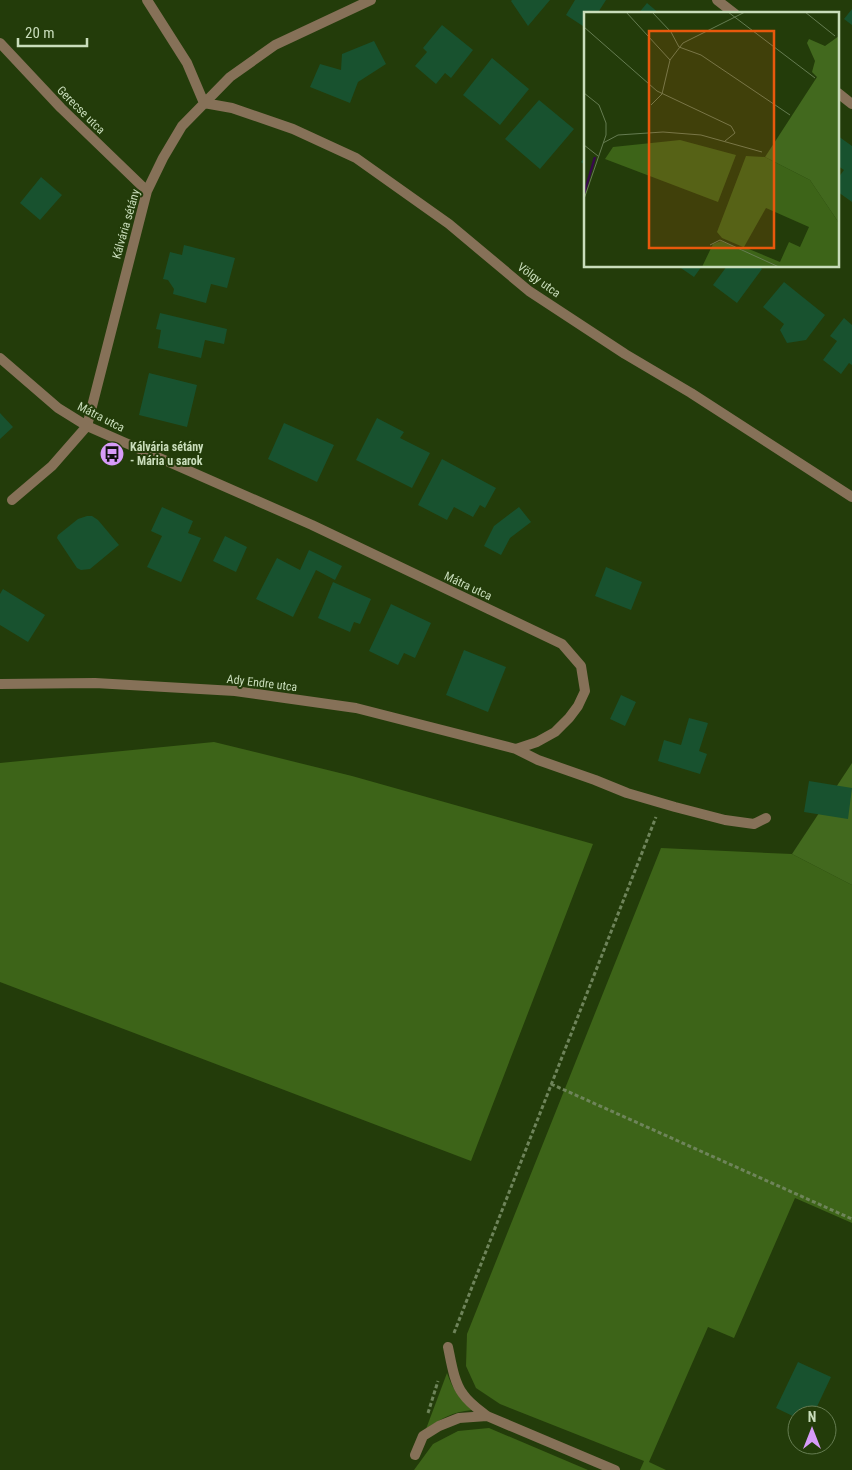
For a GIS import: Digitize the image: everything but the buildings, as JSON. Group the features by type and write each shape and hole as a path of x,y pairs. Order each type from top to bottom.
{"street":[{"path":"147,0 187,63 204,103"},
{"name":"Kálvária sétány","path":"12,500 52,466 87,426 147,191 163,158 182,126 230,77 275,45 371,0"},
{"path":"717,0 732,12"},
{"name":"Gerecse utca","path":"0,43 61,108 147,191"},
{"path":"840,95 852,104"},
{"name":"Völgy utca","path":"204,103 232,108 293,129 356,158 449,224 529,290 625,354 691,393 852,496"},
{"name":"Mátra utca","path":"0,358 58,408 87,426 312,525 562,644 581,666 585,692 578,706 555,732 537,742 516,748"},
{"name":"Ady Endre utca","path":"0,684 95,683 235,691 356,708 516,748"},
{"path":"516,748 538,760 627,793 661,803 725,820 754,824 766,818"},
{"path":"448,1347 461,1392 472,1405 487,1416 615,1470"},
{"path":"415,1455 423,1436 439,1426 459,1418 487,1416"}],"path":[{"path":"448,1347 661,803"},
{"path":"551,1084 852,1219"},
{"path":"426,1419 440,1374"}],"green space":[{"path":"214,742 352,776 593,844 471,1161 0,982 0,763"},
{"path":"852,763 852,885 792,854"},
{"path":"661,848 792,854 852,885 852,1223 795,1198 734,1338 708,1327 649,1462 666,1470 640,1470 644,1461 500,1404 476,1388 466,1366 467,1334"},
{"path":"447,1373 463,1402 472,1410 448,1416 426,1429"},
{"path":"489,1428 588,1470 414,1470 433,1444 458,1431"}],"place":[{"name":"Kálvária sétány - Mária u sarok","path":"112,454"}]}
